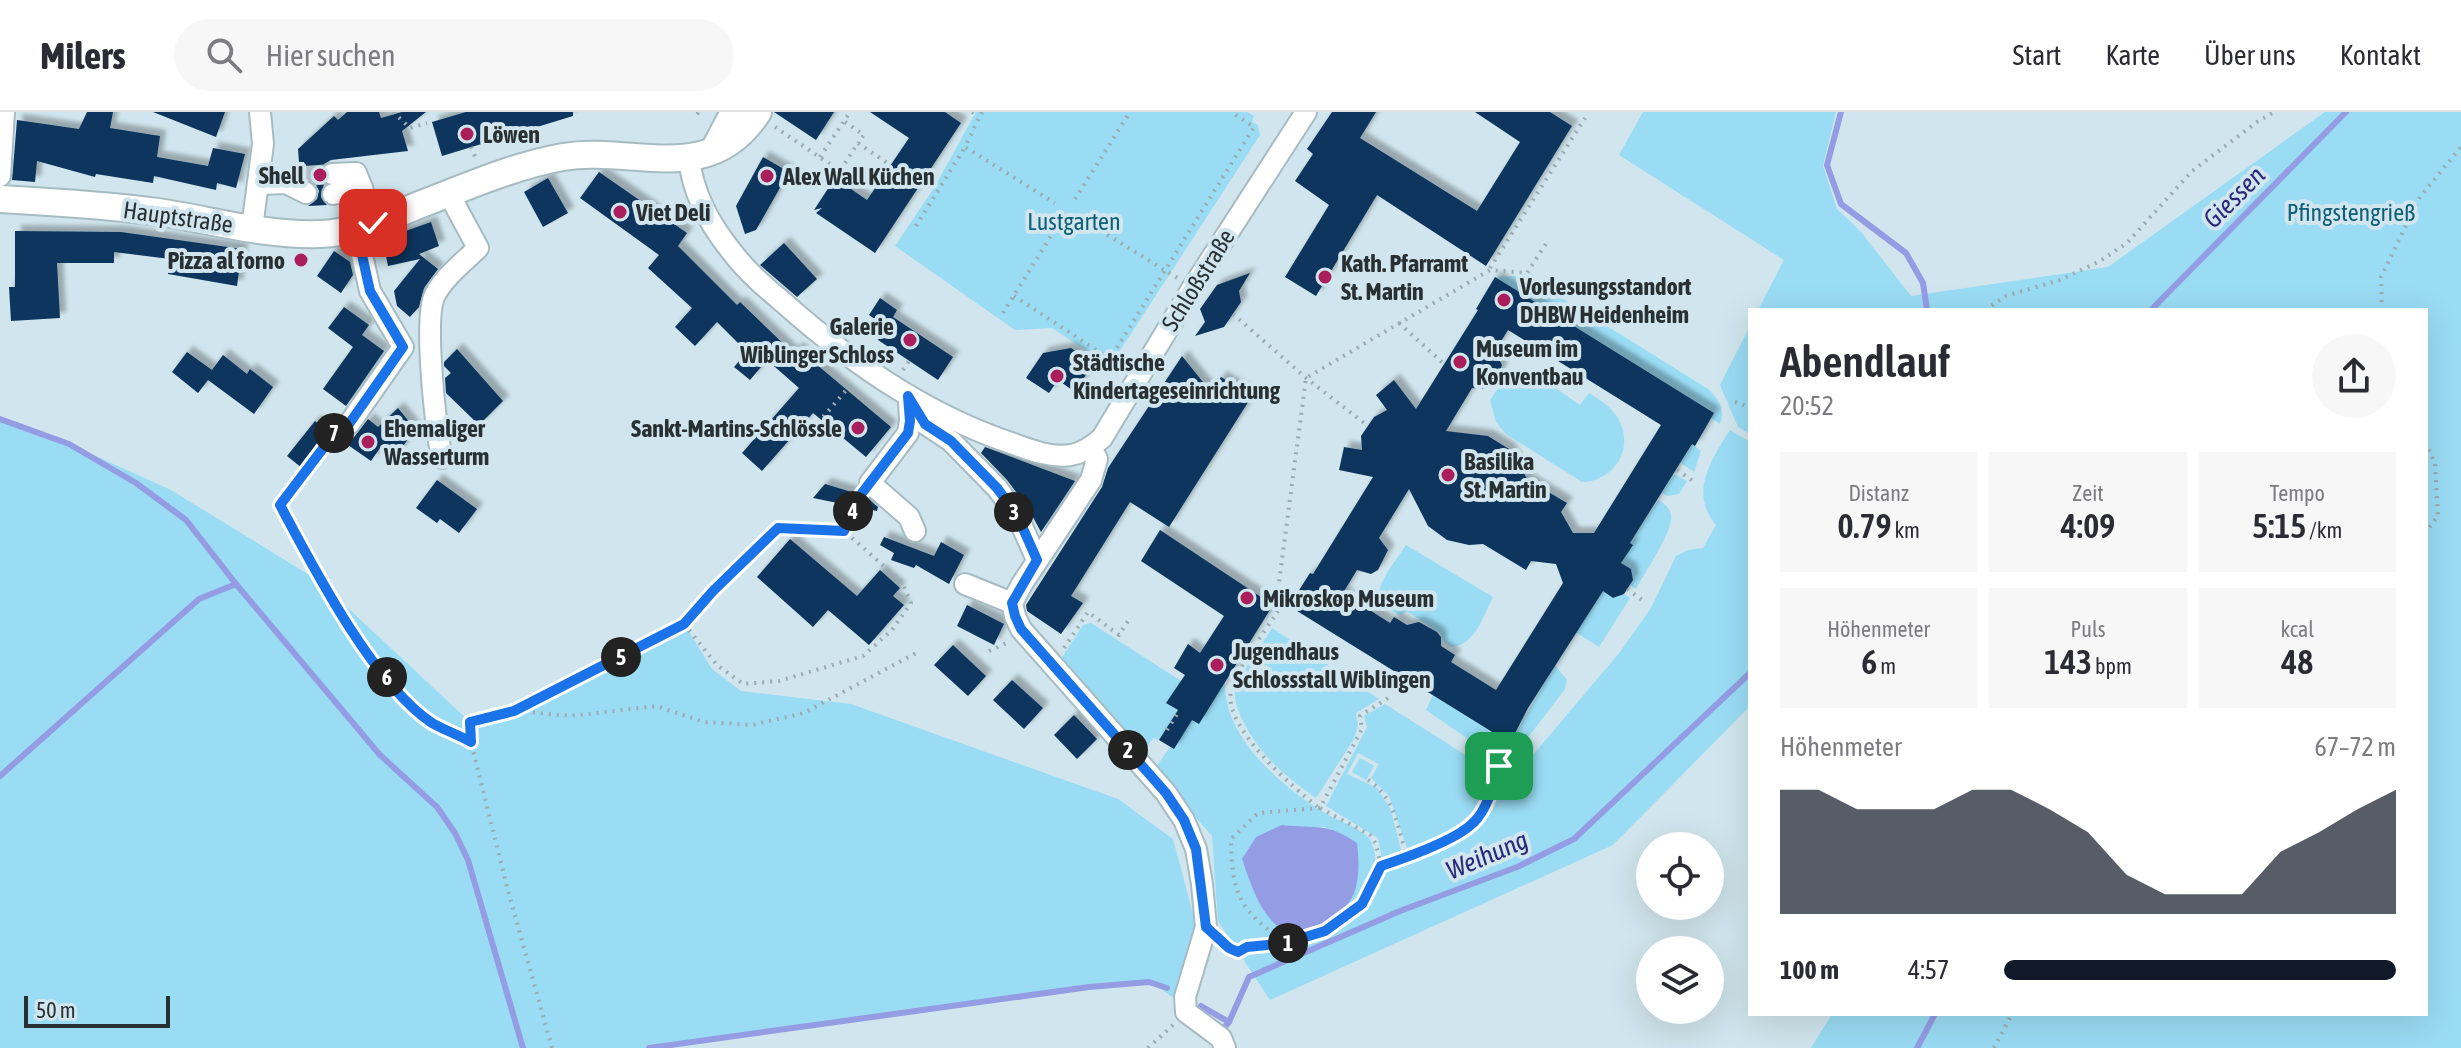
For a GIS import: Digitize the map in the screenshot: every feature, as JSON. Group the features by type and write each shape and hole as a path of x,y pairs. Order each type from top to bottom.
{"main road":[{"path":"689,159 737,138 750,113"},
{"name":"Hauptstraße","path":"0,199 156,212 295,235 325,234 364,226 529,164 566,156 689,159"}],"street":[{"path":"0,176 4,112"},
{"path":"252,228 263,144 260,112"},
{"name":"Schloßstraße","path":"1091,448 1102,438 1120,411 1193,287 1305,113"},
{"path":"689,159 691,179 703,206 731,251 752,275 816,332 908,396 995,438 1043,454 1071,455 1091,448 1097,459 1091,480 1012,603 1021,629 1166,793 1184,820 1196,849 1206,927 1185,997 1186,1012 1221,1038 1225,1048"},
{"path":"332,184 356,173 362,188 370,291 403,347 349,424"},
{"path":"259,184 299,184"},
{"path":"442,458 435,426 433,297 478,248 449,194"},
{"path":"908,396 908,433 865,490 909,517 915,531"},
{"path":"908,396 925,424 951,441 997,488 1017,515 1037,560"},
{"path":"965,584 1012,603"}],"path":[{"path":"393,112 410,128 427,123"},
{"path":"820,157 850,112"},
{"path":"916,226 965,147 980,114 972,112"},
{"path":"1075,199 1130,112"},
{"path":"1014,296 1110,359 1254,127 1231,112"},
{"path":"1988,308 2006,296 2060,280 2100,261 2127,243 2192,171 2274,112"},
{"path":"750,113 840,171"},
{"path":"1306,378 1490,270 1585,118"},
{"path":"838,180 840,171 864,135 844,121"},
{"path":"858,143 890,165"},
{"path":"471,147 475,158"},
{"path":"965,147 1055,203"},
{"path":"2382,308 2381,277 2420,197 2461,147"},
{"path":"1080,218 1166,272"},
{"path":"1003,313 1059,223"},
{"path":"1490,270 1527,273 1547,242"},
{"path":"1233,314 1306,378 1368,426"},
{"path":"1399,323 1444,364"},
{"path":"905,368 909,361"},
{"path":"818,423 866,367"},
{"path":"1206,927 1238,952 1247,947 1286,943 1325,931 1362,904 1381,866 1376,844 1370,835 1320,808 1296,790 1254,748 1234,711 1231,694 1277,608 1306,378"},
{"path":"1735,402 1748,406"},
{"path":"349,424 340,426 280,505 314,569 368,653 405,700 432,723 471,742"},
{"path":"2428,447 2435,464 2438,516 2428,529"},
{"path":"1677,470 1696,483"},
{"path":"844,531 865,490"},
{"path":"552,1048 507,887 471,742 470,722 514,711 684,624 778,528 844,531 902,582 911,603 892,630 863,656 779,681 743,684 717,665 684,624"},
{"path":"1627,589 1642,600"},
{"path":"1069,640 1088,612 1119,635 1128,621"},
{"path":"514,711 571,716 656,706 704,722 752,725 804,713 916,653"},
{"path":"1320,808 1362,729 1360,716 1388,698"},
{"path":"1167,730 1179,711"},
{"path":"1381,866 1407,857 1474,823 1493,789 1499,766"},
{"path":"1368,780 1378,787 1393,808 1407,857"},
{"path":"1286,943 1265,929 1238,898 1232,870 1231,839 1258,813 1320,808"},
{"path":"1148,1048 1186,1012"},
{"path":"1994,1048 2011,1016"}],"green space":[{"name":"Lustgarten","path":"976,112 1247,112 1254,116 1252,122 1258,125 1260,135 1110,366 1052,328 1015,330 895,246 934,188"},
{"name":"Pfingstengrieß","path":"1643,112 1836,112 1823,166 1837,209 1861,232 1911,296 2108,267 2325,112 2461,112 2461,1048 1811,1048 1831,1016 2428,1016 2428,308 1759,308 1784,260 1619,155"},
{"path":"1517,276 1538,283 1708,389 1720,405 1720,424 1711,418 1713,412 1495,277"},
{"path":"1748,330 1748,433 1738,427 1720,385"},
{"path":"1515,374 1541,380 1580,405 1589,393 1612,410 1623,429 1624,441 1619,461 1612,469 1604,476 1582,482 1506,434 1496,422 1490,400 1504,380"},
{"path":"0,419 69,444 171,490 319,581 470,722 514,711 684,624 712,669 741,691 851,704 1118,799 1173,839 1197,929 1181,1003 1152,983 1089,987 649,1048 0,1048"},
{"path":"1730,430 1748,441 1748,708 1613,845 1270,1000 1218,921 1212,836 1154,770 1170,747 1174,749 1174,735 1225,683 1227,703 1234,723 1258,759 1308,802 1359,830 1371,841 1375,860 1372,874 1357,905 1362,913 1381,872 1446,842 1470,825 1491,797 1495,779 1502,773 1522,768 1620,652 1651,608 1676,556 1703,548 1716,525 1704,501 1710,465","holes":["1282,825 1327,827 1251,886"]},
{"path":"1692,444 1701,451 1694,472 1681,463"},
{"path":"1674,474 1687,481 1679,494 1667,496 1662,493"},
{"path":"1658,500 1669,510 1670,527 1636,589 1630,585 1633,580 1631,569 1621,563"},
{"path":"1406,545 1493,597 1477,629 1466,641 1451,647 1443,641 1440,633 1408,612 1398,615 1379,601 1384,579"},
{"path":"1603,591 1613,598 1624,594 1630,598 1599,647 1575,632"},
{"path":"1091,623 1181,681 1167,703 1178,711 1159,740 1153,738 1141,756 1059,662 1083,625"},
{"path":"1272,628 1379,699 1356,713 1358,725 1354,739 1316,798 1282,772 1264,752 1248,730 1236,702 1235,693 1241,677"},
{"path":"1555,665 1567,680 1565,689 1517,752 1510,756 1490,754 1426,710 1433,695 1510,743"},
{"path":"1385,704 1478,763 1485,773 1487,784 1477,806 1457,826 1437,839 1408,851 1389,796 1371,778 1379,764 1358,753 1347,774 1377,788 1391,810 1402,854 1382,859 1378,838 1326,806 1367,727 1364,716"},
{"path":"1360,758 1374,766 1366,780 1352,772"}],"shaded area":[{"path":"1282,825 1329,829 1357,843 1357,881 1349,903 1329,920 1305,930 1281,928 1272,921 1258,900 1242,859 1256,837"}],"building":[{"path":"87,112 113,112 110,128 160,136 157,157 208,166 213,148 245,154 236,188 217,183 216,190 154,176 153,183 96,174 95,177 37,161 35,182 12,180 17,120 79,129"},
{"path":"153,112 225,112 216,137"},
{"path":"347,112 379,112 381,118 402,112 426,112 402,131 408,151 331,160 324,164 319,175 324,184 321,197 327,205 308,206 317,199 319,191 305,178 304,162 299,162 298,149 334,116 338,120"},
{"path":"466,112 573,112 573,116 442,156 432,122"},
{"path":"774,112 834,112 816,140"},
{"path":"870,112 945,112 961,123 875,253 816,213 822,208 814,210 835,178 867,200 909,138"},
{"path":"1332,112 1376,112 1360,138 1477,211 1520,142 1475,112 1550,112 1572,126 1486,266 1377,195 1316,296 1285,277 1329,205 1295,181 1313,154 1307,149"},
{"path":"763,157 789,172 756,230 745,234 736,206"},
{"path":"599,172 687,233 678,246 737,305 740,302 793,353 797,348 891,427 866,457 813,413 762,471 742,453 799,388 767,360 750,380 734,367 747,352 717,322 695,346 675,327 692,308 648,268 659,255 580,198"},
{"path":"548,178 568,213 543,227 524,192"},
{"path":"431,222 439,246 419,254 438,269 424,288 419,307 410,317 397,306 394,291 420,259 388,266 385,251 402,247 397,234"},
{"path":"15,231 121,232 242,249 237,286 168,274 170,259 114,252 114,263 57,263 60,318 11,321 9,287 15,287"},
{"path":"784,243 817,279 797,297 760,265"},
{"path":"334,251 350,262 353,275 341,293 317,276"},
{"path":"1250,273 1239,291 1241,302 1224,327 1195,336 1205,322 1200,309 1217,285"},
{"path":"1495,277 1714,413 1630,543 1633,545 1621,563 1631,569 1633,580 1624,594 1613,598 1603,591 1528,708 1510,743 1289,606 1310,573 1313,574 1373,477 1339,470 1344,447 1362,450 1361,436 1374,417 1387,410 1376,395 1394,380 1416,409","holes":["1508,330 1661,425 1594,533 1573,533 1561,512 1567,503 1528,480 1509,449 1488,436 1446,431 1472,388 1486,389 1495,383 1502,365 1495,351","1409,489 1428,526 1447,540 1469,545 1483,544 1526,570 1531,561 1556,564 1563,583 1496,690 1451,662 1455,655 1441,646 1441,637 1437,632 1419,622 1407,625 1394,617 1390,623 1343,593 1357,570 1371,574 1378,570 1388,550 1379,538"]},
{"path":"880,298 897,310 893,317 953,357 938,380 878,340 886,327 869,315"},
{"path":"344,307 369,325 362,335 384,351 346,406 323,389 353,347 328,328"},
{"name":"Städtische Kindertageseinrichtung","path":"1071,348 1083,356 1076,366 1087,373 1075,392 1058,380 1049,393 1026,378 1043,353"},
{"path":"457,349 503,401 479,425 446,393 445,378 451,373 444,362"},
{"path":"187,352 212,370 223,355 247,374 250,369 273,387 254,414 208,380 198,393 172,372"},
{"path":"1182,356 1211,392 1221,377 1252,396 1169,527 1130,502 1071,596 1083,603 1061,634 1027,611 1026,605 1102,487 1108,468"},
{"path":"398,408 415,429 394,459 380,448 371,461 348,445 368,419 378,427"},
{"path":"315,421 330,433 302,468 287,456"},
{"path":"985,447 1075,481 1041,532 1007,480 981,453"},
{"path":"437,480 477,509 459,533 440,519 437,523 416,508"},
{"path":"825,484 865,496 878,507 877,511 813,498"},
{"path":"1160,530 1273,605 1199,724 1192,720 1174,749 1159,740 1178,710 1166,703 1185,675 1174,668 1188,644 1200,653 1224,616 1141,561"},
{"path":"884,537 934,556 941,542 964,555 949,584 916,565 914,568 891,560 894,553 880,545"},
{"path":"790,539 857,596 880,570 900,588 893,596 904,605 869,645 828,610 813,627 757,577"},
{"path":"967,605 1004,624 994,645 957,626"},
{"path":"953,645 986,676 968,696 934,665"},
{"path":"1012,680 1043,708 1024,729 993,700"},
{"path":"1074,715 1097,739 1077,759 1054,735"}],"waterway":[{"name":"Weihung","path":"1841,112 1827,165 1841,204 1906,253 1923,283 1927,308"},
{"name":"Giessen","path":"2153,308 2346,112"},
{"path":"0,419 69,444 136,483 186,520 236,584"},
{"path":"0,776 199,599 236,584 380,755 437,807 455,833 468,860 523,1048"},
{"name":"Weihung","path":"1221,1031 1229,1022 1249,977 1400,911 1517,867 1574,839 1748,675"},
{"path":"649,1048 1089,987 1149,982 1167,988"},
{"path":"1201,1006 1229,1022"},
{"name":"Giessen","path":"1917,1048 1934,1016"}],"tunnel":[{"path":"305,176 332,174"}],"place":[{"name":"Löwen","path":"467,134"},
{"name":"Shell","path":"320,175"},
{"name":"Alex Wall Küchen","path":"767,176"},
{"name":"Viet Deli","path":"620,212"},
{"name":"Pizza al forno","path":"301,260"},
{"name":"Kath. Pfarramt St. Martin","path":"1325,277"},
{"name":"Vorlesungsstandort DHBW Heidenheim","path":"1504,300"},
{"name":"Galerie Wiblinger Schloss","path":"910,340"},
{"name":"Museum im Konventbau","path":"1460,362"},
{"name":"Städtische Kindertageseinrichtung","path":"1057,376"},
{"name":"Sankt-Martins-Schlössle","path":"858,428"},
{"name":"Ehemaliger Wasserturm","path":"368,442"},
{"name":"Basilika St. Martin","path":"1448,475"},
{"name":"Mikroskop Museum","path":"1247,598"},
{"name":"Jugendhaus Schlossstall Wiblingen","path":"1217,665"}],"route":[{"path":"373,223 356,228 370,291 403,347 349,424 340,426 280,505 314,569 368,653 405,700 432,723 471,742 470,722 514,711 684,624 778,528 844,531 859,497 908,433 908,396 925,424 951,441 974,462 1017,515 1037,560 1012,603 1021,629 1166,793 1184,820 1196,849 1206,927 1229,948 1238,952 1247,947 1286,943 1325,931 1362,904 1381,866 1433,846 1474,823 1493,789 1499,766"}]}
